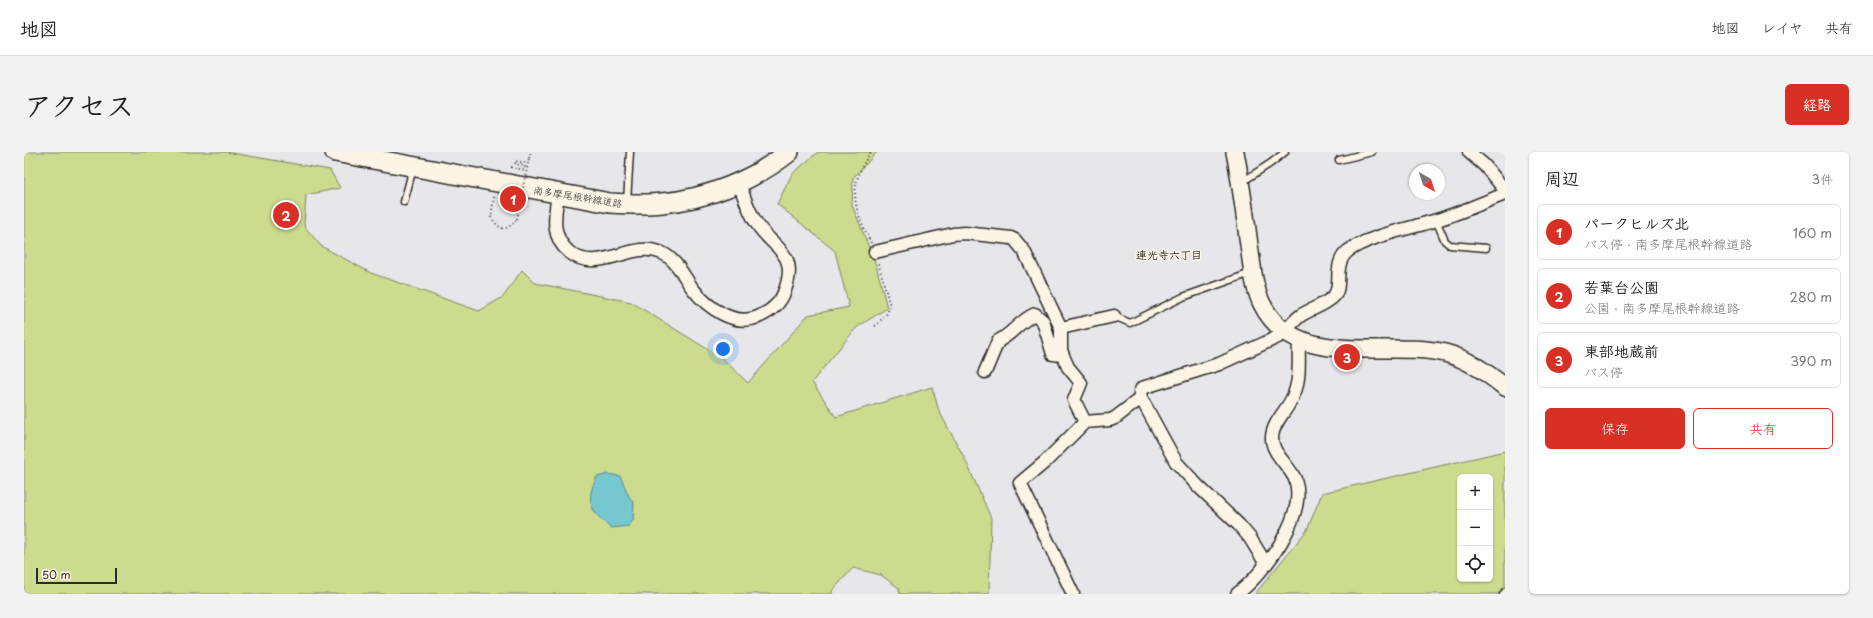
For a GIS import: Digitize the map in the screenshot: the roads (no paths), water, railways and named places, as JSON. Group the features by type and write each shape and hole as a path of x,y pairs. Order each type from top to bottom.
{"main road":[{"name":"南多摩尾根幹線道路","path":"335,152 610,203 627,204 662,203 698,197 739,183 758,173 789,152"},
{"path":"1235,152 1241,183 1253,272 1264,307 1272,319 1293,336 1324,347 1351,349 1402,348 1446,353 1459,357 1477,367 1505,387"}],"street":[{"path":"1469,152 1484,165 1505,190"},
{"path":"558,193 554,220 556,232 561,243 576,257 590,261 601,261 641,250 661,253 670,258 700,298 725,316 740,320 754,318 768,313 778,304 785,292 789,280 789,266 780,248 758,225 739,183"},
{"path":"1237,594 1250,583 1266,564 1288,530 1296,501 1297,491 1294,478 1273,444 1272,437 1273,430 1295,394 1299,380 1293,336 1299,316 1333,297 1336,290 1339,267 1347,253 1361,244 1436,220 1505,194"},
{"path":"875,252 953,234 965,233 1011,238 1016,240 1024,251 1061,328 1062,355 1068,367 1081,382 1074,400 1086,422"},
{"path":"985,372 998,341 1008,336 1024,319 1035,314 1043,321 1053,354 1062,355"},
{"path":"1061,328 1114,316"},
{"path":"1266,564 1250,538 1239,525 1194,482 1176,462 1141,398 1140,392 1142,388 1219,364 1278,337 1293,336"},
{"path":"1072,594 1020,483 1045,462 1086,422 1110,420 1141,398"}],"lane":[{"path":"627,204 630,152"},
{"path":"1241,183 1285,152"},
{"path":"1339,160 1372,152"},
{"path":"404,202 413,166"},
{"path":"1436,220 1445,241 1450,245 1486,248"},
{"path":"1114,316 1130,323 1183,297 1253,272"}],"water":[{"path":"608,474 620,476 634,503 633,520 629,526 612,528 599,517 592,506 590,500 591,493 597,477"}],"place":[{"name":"パークヒルズ北","path":"513,199"},
{"name":"若葉台公園","path":"286,215"},
{"name":"東部地蔵前","path":"1347,357"}],"district":[{"name":"連光寺六丁目","path":"1169,254"}]}
